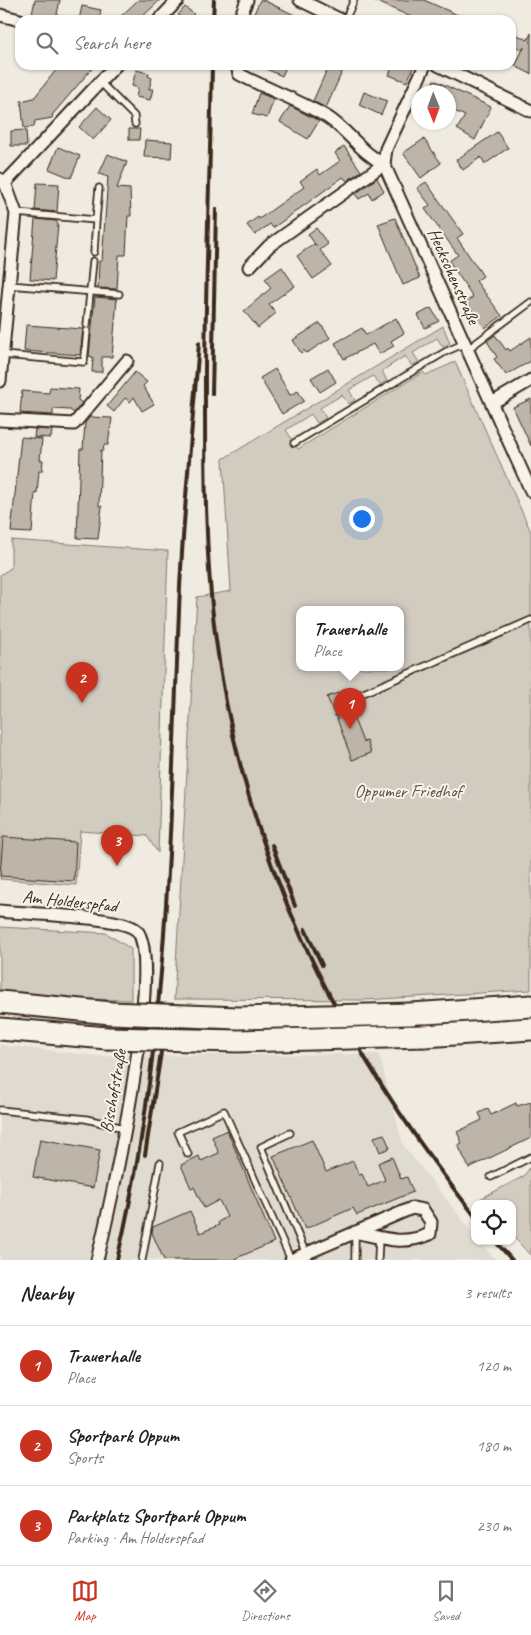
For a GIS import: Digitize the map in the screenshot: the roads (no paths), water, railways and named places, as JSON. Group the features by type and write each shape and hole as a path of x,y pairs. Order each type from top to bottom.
{"highway":[{"path":"0,1002 111,1013 238,1018 411,1014 531,1006"},
{"path":"0,1029 107,1038 256,1040 424,1036 531,1028"}],"street":[{"path":"164,15 178,0"},
{"path":"241,15 247,0"},
{"path":"300,0 331,15"},
{"path":"0,15 15,19"},
{"path":"0,381 3,319 16,212 3,181 111,70"},
{"path":"238,70 239,74 284,94 329,118 373,159 384,164"},
{"path":"249,267 269,246 384,164 386,149 423,70"},
{"path":"448,70 531,110"},
{"name":"Heckschenstraße","path":"384,164 531,491"},
{"path":"0,420 74,424 127,361"},
{"path":"492,403 531,380"},
{"name":"Am Holderspfad","path":"0,912 111,921 136,929"},
{"name":"Bischofstraße","path":"97,1260 124,1128 142,1025 146,980 146,949 136,929"},
{"path":"291,1260 355,1232 412,1208 423,1210 431,1222 430,1234 415,1240 398,1241 355,1232"}],"lane":[{"path":"347,15 354,0"},
{"path":"100,82 134,116 135,124"},
{"path":"94,252 99,188"},
{"path":"16,212 96,220"},
{"path":"2,355 84,362 93,260"},
{"path":"8,285 119,294"},
{"path":"294,443 466,346 531,302"},
{"path":"359,695 531,620"},
{"path":"0,1110 86,1119 124,1128"},
{"path":"188,1154 178,1132 224,1111 291,1260"},
{"path":"290,1134 261,1147 306,1254"},
{"path":"491,1177 531,1157"},
{"path":"142,1260 160,1163"},
{"path":"355,1232 355,1260"},
{"path":"378,1260 379,1237"}],"railway":[{"path":"213,15 214,0"},
{"path":"212,70 206,332 206,502 211,600 229,715 248,793 273,869 304,943 339,1014 380,1083 425,1150 471,1211"},
{"path":"212,394 216,209"},
{"path":"117,1260 134,1180 157,1019 169,856 182,544 199,343"},
{"path":"272,845 295,906"},
{"path":"305,929 322,965"},
{"path":"145,1155 164,1033"},
{"path":"499,1245 512,1260"}],"place":[{"name":"Sportpark Oppum","path":"82,703"},
{"name":"Trauerhalle","path":"350,729"},
{"name":"Parkplatz Sportpark Oppum","path":"117,866"}],"park label":[{"name":"Oppumer Friedhof","path":"408,791"}]}
